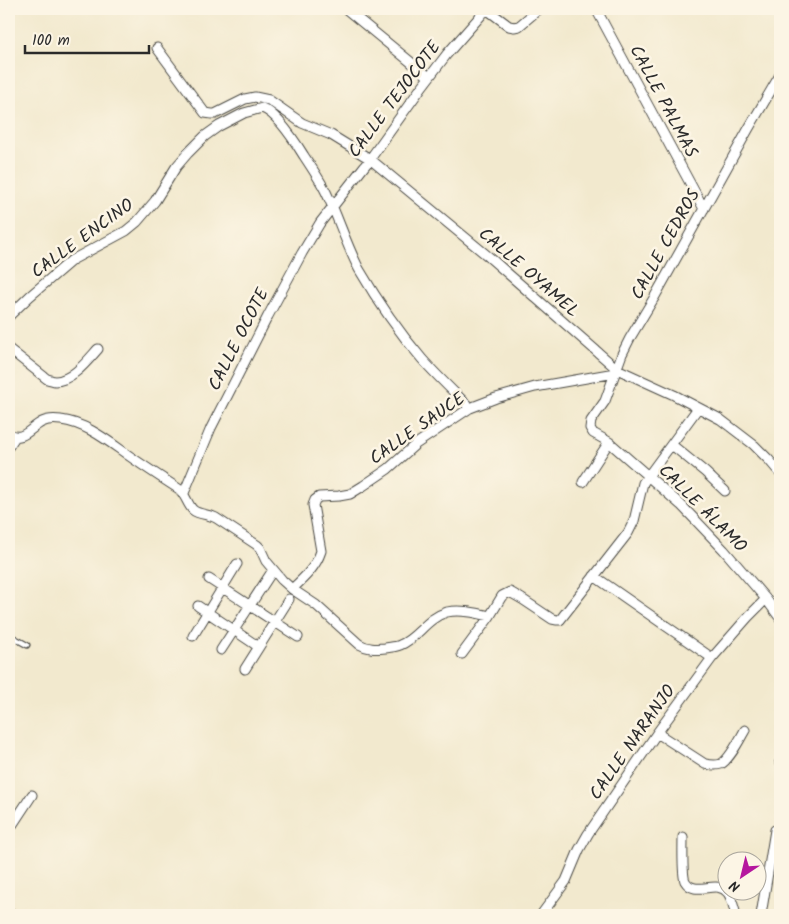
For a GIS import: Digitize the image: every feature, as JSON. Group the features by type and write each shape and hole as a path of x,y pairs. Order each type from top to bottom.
{"street":[{"path":"346,9 429,78"},
{"name":"CALLE TEJOCOTE","path":"333,207 447,54 484,12 489,11 514,28 539,9"},
{"name":"CALLE PALMAS","path":"596,9 704,209"},
{"name":"CALLE OYAMEL","path":"158,48 205,113 215,114 245,99 255,97 269,100 302,123 331,135 370,159 489,257 616,371 674,395 720,419 739,432 780,473"},
{"name":"CALLE CEDROS","path":"592,433 590,428 591,421 606,401 622,354 630,338 780,75"},
{"name":"CALLE ENCINO","path":"9,316 72,260 126,231 137,222 155,201 176,167 188,153 205,136 219,126 244,113 266,109 278,119 312,167 333,207"},
{"path":"333,207 358,267 396,326 422,359 470,408"},
{"name":"CALLE OCOTE","path":"184,493 211,428 268,316 302,253 320,223 333,207"},
{"path":"9,349 47,379 55,381 66,379 82,367 98,349"},
{"name":"CALLE SAUCE","path":"292,589 307,575 321,551 313,505 319,497 350,494 388,468 416,444 470,408 496,398 535,387 616,371"},
{"path":"462,654 502,596 507,592 510,592 552,619 560,620 564,616 622,542 631,527 636,513 641,486 647,475 672,445 698,408"},
{"path":"9,446 12,436 25,434 43,422 58,419 73,422 100,436 184,493 194,510 226,523 257,545 273,570 292,589 316,605 359,644 366,648 373,649 402,645 428,622 448,612 490,616"},
{"name":"CALLE ÁLAMO","path":"592,433 609,442 681,505 724,550 780,618"},
{"path":"583,482 609,442"},
{"path":"672,445 725,491"},
{"path":"193,636 237,564"},
{"path":"222,650 273,570"},
{"path":"594,576 712,658"},
{"path":"209,579 298,637"},
{"path":"245,669 289,599"},
{"name":"CALLE NARANJO","path":"541,915 566,881 588,834 657,733 712,658 766,599"},
{"path":"198,606 259,646"},
{"path":"657,733 705,764 710,765 720,764 726,760 745,730"},
{"path":"9,830 32,794"},
{"path":"761,915 775,830"},
{"path":"682,837 684,879 689,886 698,889 718,887 723,889 729,894 736,915"},
{"path":"9,912 14,915"}],"lane":[{"path":"9,635 27,645"}]}
